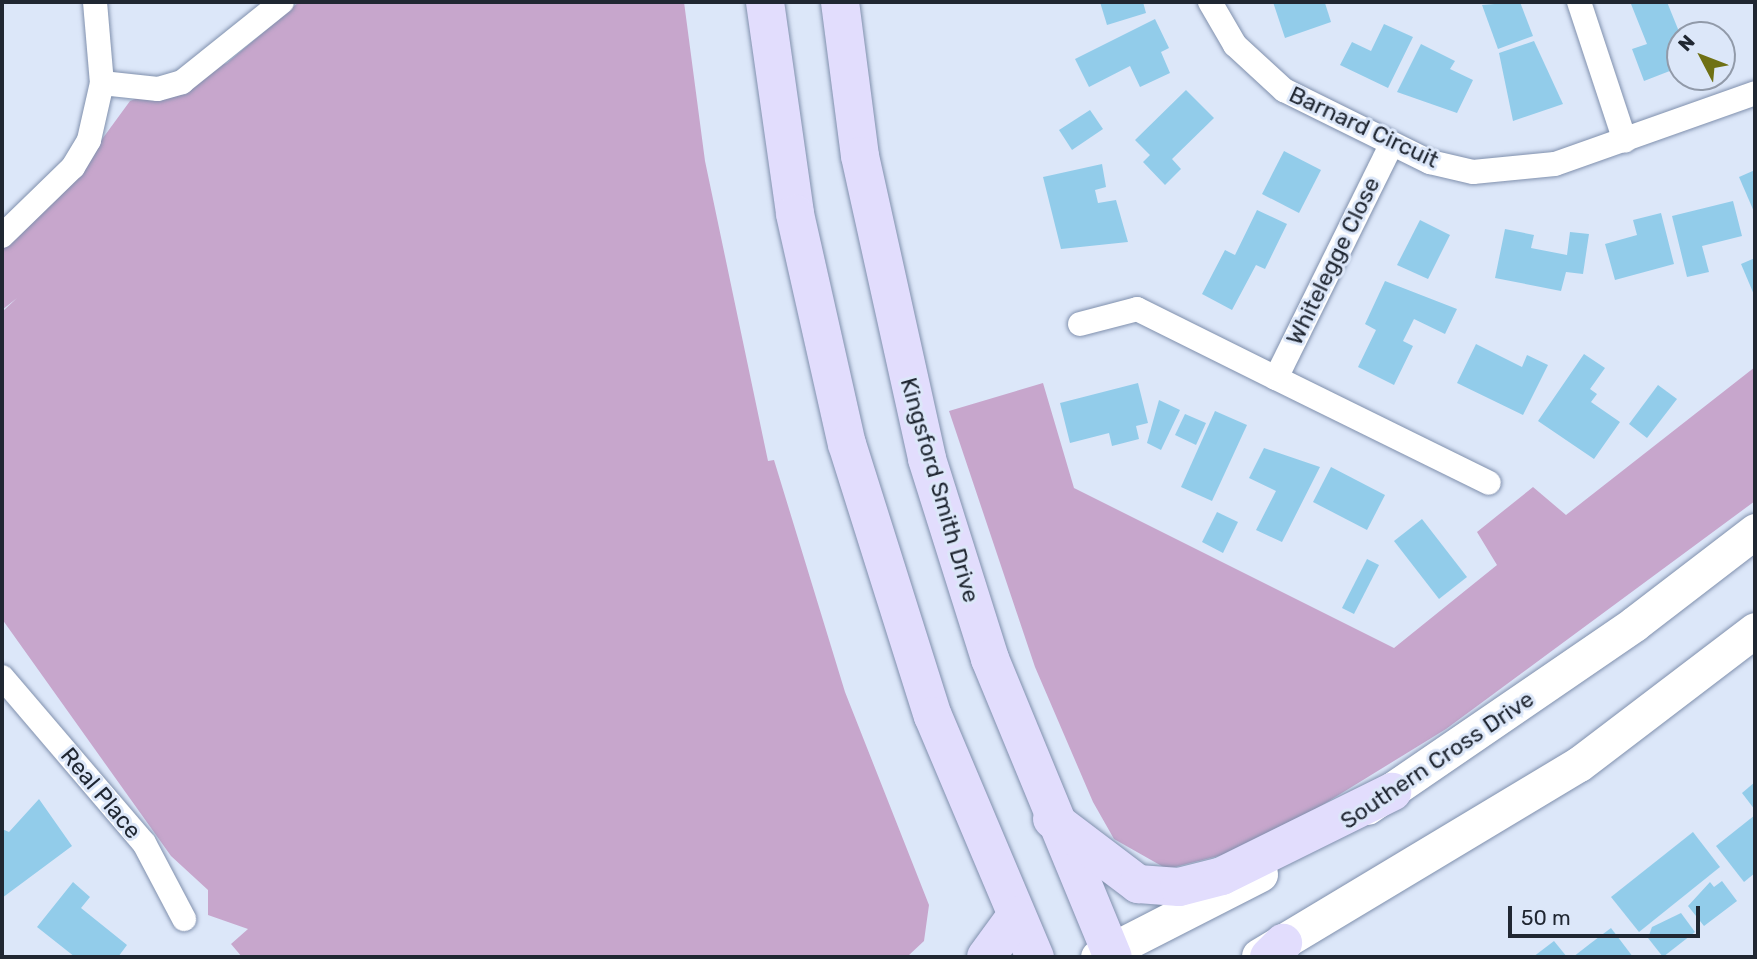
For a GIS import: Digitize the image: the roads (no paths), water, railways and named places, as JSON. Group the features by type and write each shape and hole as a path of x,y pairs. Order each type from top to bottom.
{"main road":[{"path":"765,2 795,214 847,444 929,704 1035,957"},
{"name":"Kingsford Smith Drive","path":"840,2 860,156 927,460 990,659 1107,956"},
{"name":"Southern Cross Drive","path":"1107,956 1279,863 1392,792 1755,531"},
{"path":"1269,953 1579,764 1755,630"},
{"path":"1051,818 1138,884 1179,887 1222,876 1392,792"},
{"path":"986,957 1016,916"}],"street":[{"path":"2,236 73,167 89,140 102,83 95,2"},
{"path":"102,83 158,89 182,82 282,2"},
{"name":"Barnard Circuit","path":"1210,2 1235,45 1284,90 1391,145 1473,172 1515,173 1625,141 1755,93"},
{"path":"1579,2 1625,141"},
{"name":"Whitelegge Close","path":"1276,378 1391,145"},
{"path":"1080,324 1137,309 1489,483"},
{"name":"Real Place","path":"2,677 144,843 184,919"}]}
